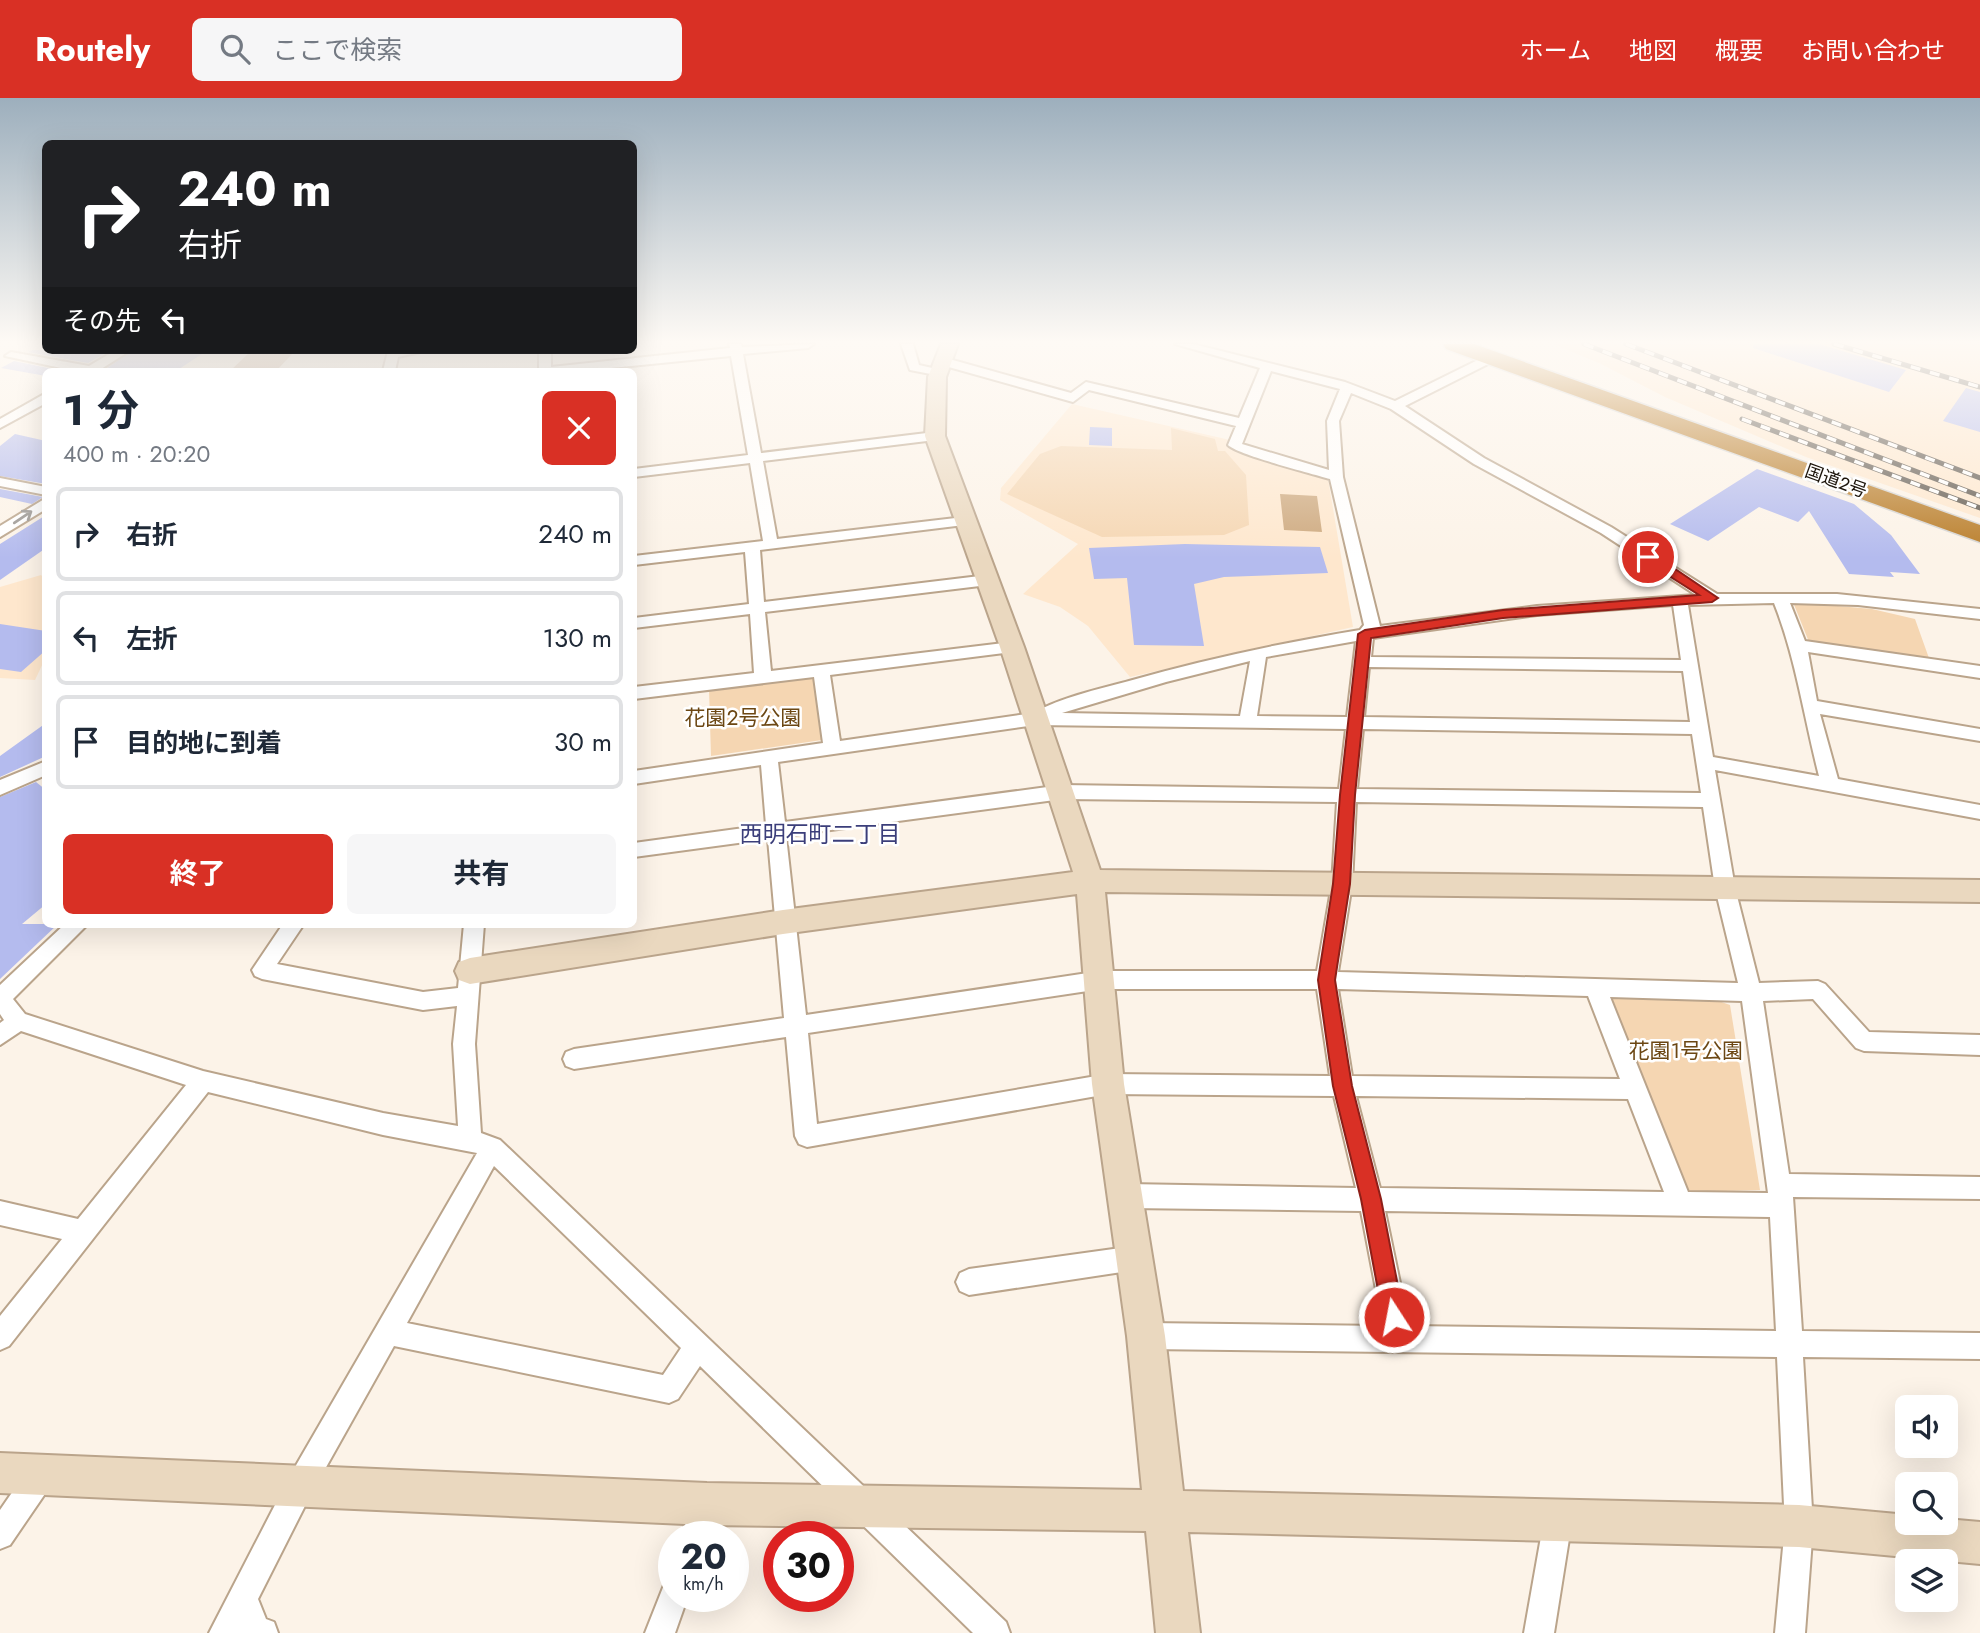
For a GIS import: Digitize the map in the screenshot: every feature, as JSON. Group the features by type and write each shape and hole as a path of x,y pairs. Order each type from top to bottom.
{"highway":[{"name":"国道2号","path":"1654,416 1980,534"}],"street":[{"path":"748,416 771,544"},
{"path":"934,416 935,436 1012,647 1090,881 1101,980 1108,1084 1146,1336 1178,1633"},
{"path":"1211,416 1242,423"},
{"path":"1245,416 1235,445 1336,477"},
{"path":"1336,416 1336,477 1372,625 1365,634 1347,795 1342,884 1326,980 1342,1086 1371,1199 1399,1340"},
{"path":"1411,416 1479,461 1606,530 1712,598"},
{"path":"637,473 935,436"},
{"path":"0,482 42,490"},
{"path":"0,533 42,505"},
{"path":"637,564 771,544 964,521"},
{"path":"752,547 763,677"},
{"path":"637,623 988,580"},
{"path":"1035,719 1067,704 1259,653 1503,614 1712,598 1821,598 1980,614"},
{"path":"1780,598 1798,645 1809,706 1830,784"},
{"path":"1679,602 1725,888 1751,992 1780,1195 1791,1343 1799,1526 1790,1633"},
{"path":"1798,645 1980,672"},
{"path":"637,693 1012,647"},
{"path":"1248,720 1259,653"},
{"path":"1363,662 1689,666"},
{"path":"821,670 832,746"},
{"path":"1809,706 1980,735"},
{"path":"637,777 832,746 1035,719 1356,721 1699,728"},
{"path":"769,757 783,922 807,1136 1108,1084 1636,1089"},
{"path":"1706,762 1980,812"},
{"path":"0,788 42,772"},
{"path":"637,850 1062,792 1712,800"},
{"path":"291,928 262,970 423,1001 469,984 783,922 1090,881 1980,891"},
{"path":"74,928 0,998 18,1021 203,1081 383,1124 481,1143 698,1346 995,1633"},
{"path":"225,1633 301,1484 387,1332 481,1143 464,1044 474,928"},
{"path":"574,1059 1101,980 1326,980 1751,992 1818,990 1864,1041 1980,1045"},
{"path":"1595,986 1680,1202"},
{"path":"0,1036 18,1021"},
{"path":"0,1337 203,1081"},
{"path":"1126,1196 1680,1202 1780,1195 1980,1188"},
{"path":"0,1213 83,1232"},
{"path":"969,1282 1135,1258"},
{"path":"387,1332 669,1390 698,1346"},
{"path":"1146,1336 1980,1346"},
{"path":"0,1474 301,1484 701,1520 863,1504 1799,1526 1980,1543"},
{"path":"0,1535 41,1475"},
{"path":"1539,1633 1558,1520"},
{"path":"243,1598 255,1630 263,1633"},
{"path":"660,1633 668,1612"}],"shaded area":[{"path":"1062,416 1123,416 1230,440 1227,445 1238,453 1265,458 1328,479 1353,627 1130,677 1088,626 1060,607 1023,594 1078,544 1000,500 1001,488"},
{"path":"1709,416 1980,416 1980,518 1806,457"},
{"path":"1280,494 1317,496 1322,532 1284,530"},
{"path":"42,576 42,665 35,680 0,678 0,587"}],"green space":[{"path":"1171,428 1215,439 1218,451 1225,451 1246,475 1249,525 1224,535 1102,537 1007,494 1040,454 1061,446 1172,450"},
{"path":"1793,602 1872,609 1915,619 1930,661 1809,642"},
{"name":"花園2号公園","path":"813,677 822,740 711,756 709,689"},
{"name":"花園1号公園","path":"1611,995 1713,999 1730,1005 1760,1190 1686,1192"}],"building":[{"path":"1947,416 1980,416 1980,432 1943,421"},
{"path":"1090,427 1112,428 1112,446 1089,445"},
{"path":"15,434 42,440 42,483 0,476 0,446"},
{"path":"1757,469 1854,504 1891,535 1920,574 1890,572 1894,577 1849,574 1809,511 1798,522 1759,507 1708,541 1670,524"},
{"path":"0,489 42,498 32,504 0,497"},
{"path":"42,518 42,551 0,580 0,544"},
{"path":"1185,544 1320,547 1328,573 1224,577 1194,584 1204,646 1134,645 1127,578 1094,579 1089,548"},
{"path":"0,624 42,630 42,654 21,672 0,669"},
{"path":"42,726 42,758 0,777 0,756"},
{"path":"36,782 42,787 42,907 22,924 42,924 42,928 54,928 0,979 0,797"}],"railway":[{"path":"1771,416 1980,496"},
{"path":"1815,416 1980,478"},
{"path":"1742,419 1980,508"}],"district":[{"name":"西明石町二丁目","path":"820,834"}],"route":[{"path":"1394,1317 1371,1199 1342,1086 1326,980 1342,884 1347,795 1365,634 1503,614 1712,598 1648,557"}]}
